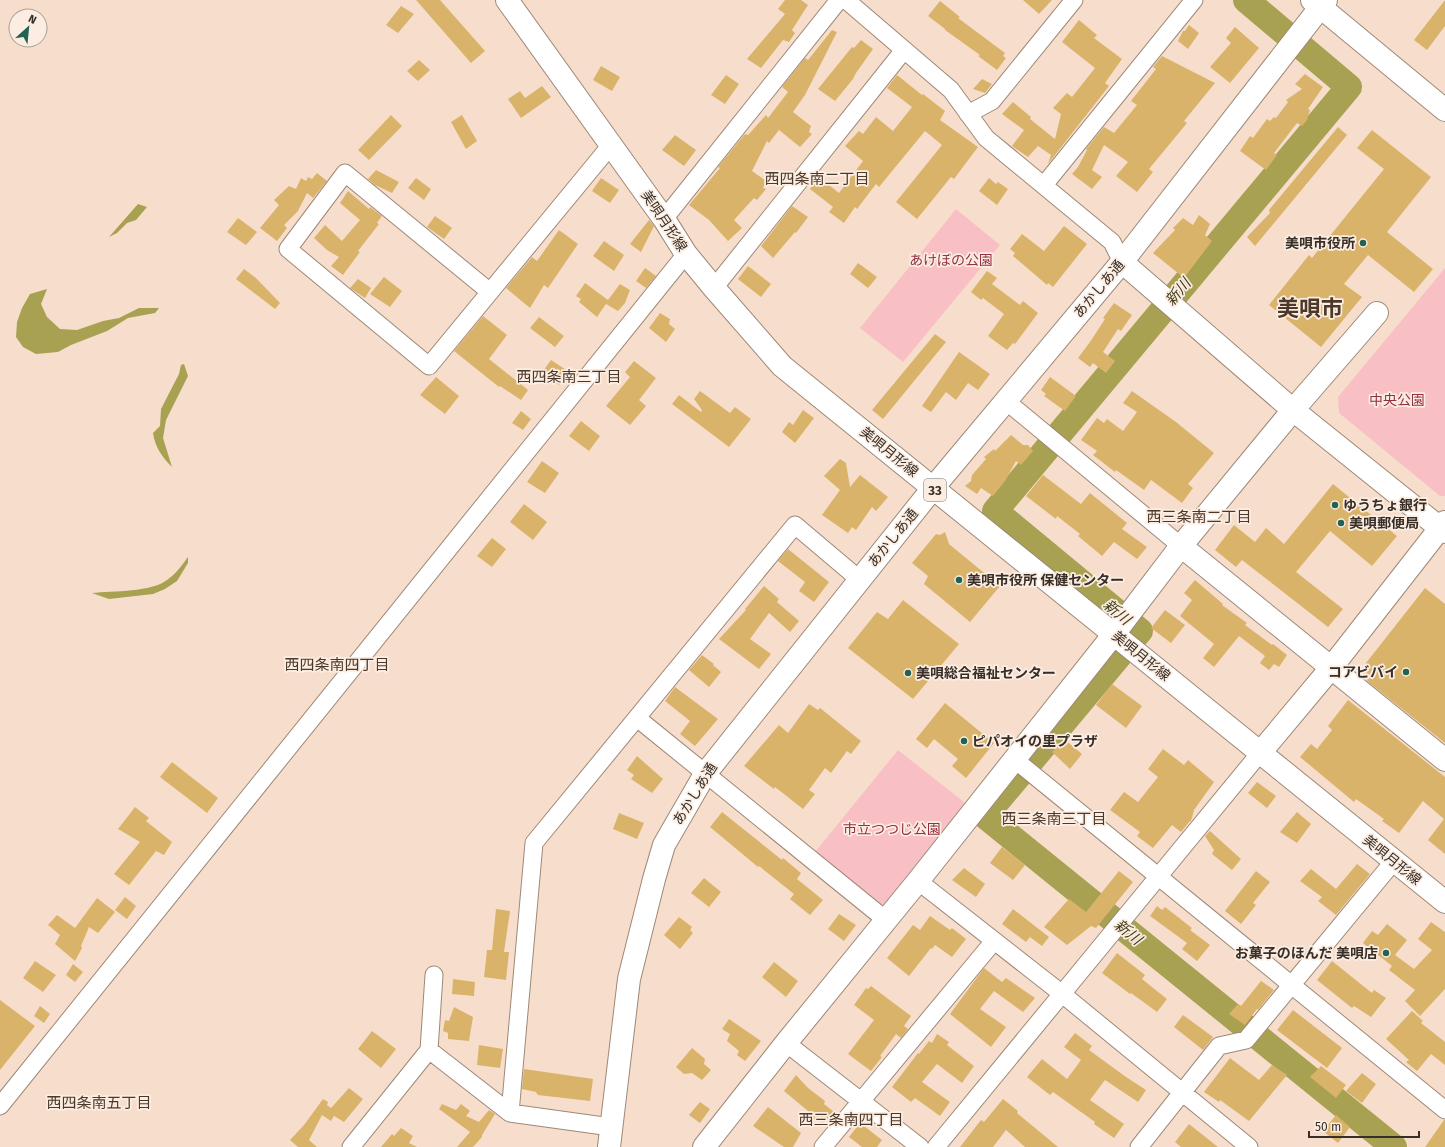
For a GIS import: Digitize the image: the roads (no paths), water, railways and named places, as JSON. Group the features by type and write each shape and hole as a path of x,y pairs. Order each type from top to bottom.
{"street":[{"name":"美唄月形線","path":"507,0 664,219 686,254 782,366 1445,902"},
{"path":"664,219 839,0"},
{"path":"846,0 951,90 986,138 1112,242 1122,262 1293,410 1443,527 1331,668 1159,877 1061,993 936,1147"},
{"path":"968,114 992,101 1074,0"},
{"path":"1044,185 1194,0"},
{"path":"1320,2 1445,110"},
{"name":"あかしあ通","path":"610,1137 629,979 654,879 664,845 705,774 933,488 1122,262 1320,2"},
{"path":"714,288 904,50"},
{"path":"490,292 345,173 288,249 429,366 490,292 611,145"},
{"path":"0,1106 686,254"},
{"path":"704,1147 786,1043 918,882 1114,634 1181,546 1293,410 1377,313"},
{"path":"1006,401 1181,546 1445,760"},
{"path":"510,1113 534,843 794,525 860,580"},
{"path":"637,718 886,920"},
{"path":"1014,759 1445,1110"},
{"path":"1139,1147 1219,1046 1246,1040 1394,861"},
{"path":"918,882 1061,993 1247,1146"},
{"path":"824,1147 994,941"},
{"path":"351,1147 429,1050 434,975"},
{"path":"786,1043 920,1147"},
{"path":"429,1050 510,1113 610,1137"}],"waterway":[{"name":"新川","path":"1246,0 1349,87 995,511 1140,631 985,816 1394,1147"}],"place":[{"name":"美唄市役所","path":"1363,243"},
{"name":"ゆうちょ銀行","path":"1335,505"},
{"name":"美唄郵便局","path":"1341,523"},
{"name":"美唄市役所 保健センター","path":"959,580"},
{"name":"コアビバイ","path":"1406,672"},
{"name":"美唄総合福祉センター","path":"908,673"},
{"name":"ピパオイの里プラザ","path":"964,741"},
{"name":"お菓子のほんだ 美唄店","path":"1386,953"}],"district":[{"name":"西四条南二丁目","path":"817,179"},
{"name":"美唄市","path":"1310,308"},
{"name":"西四条南三丁目","path":"569,377"},
{"name":"西三条南二丁目","path":"1199,517"},
{"name":"西四条南四丁目","path":"337,665"},
{"name":"西三条南三丁目","path":"1054,819"},
{"name":"西四条南五丁目","path":"99,1103"},
{"name":"西三条南四丁目","path":"851,1120"}],"park label":[{"name":"あけぼの公園","path":"951,260"},
{"name":"中央公園","path":"1397,400"},
{"name":"市立つつじ公園","path":"892,829"}]}
